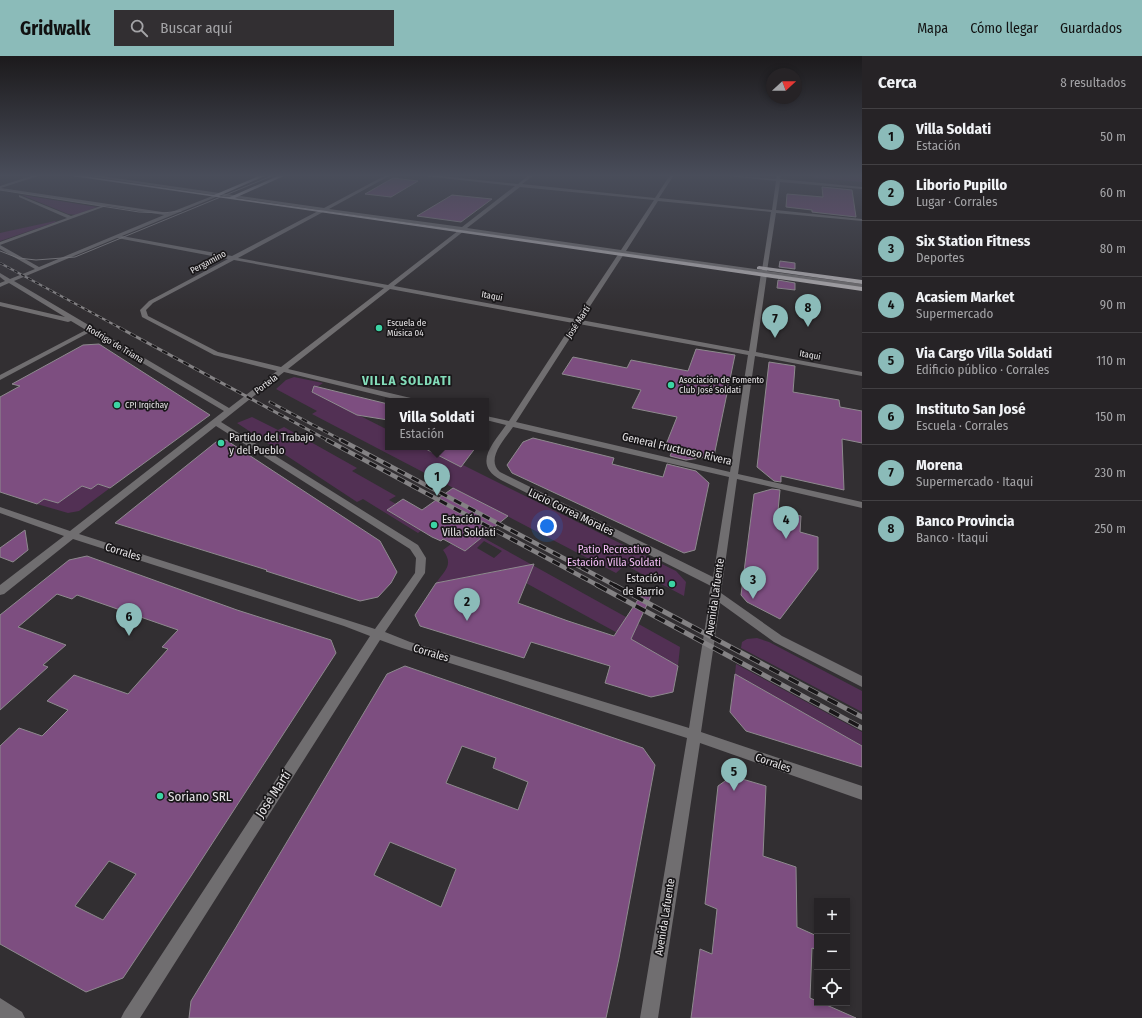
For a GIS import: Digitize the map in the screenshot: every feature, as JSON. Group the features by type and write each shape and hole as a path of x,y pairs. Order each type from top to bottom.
{"main road":[{"path":"401,220 464,229"},
{"path":"401,220 764,272 862,282"},
{"path":"764,272 804,281 862,289"}],"street":[{"path":"0,246 67,220"},
{"path":"0,285 158,220"},
{"name":"Pergamino","path":"283,371 216,354 144,317 143,310 151,302 305,220"},
{"name":"Portela","path":"0,591 476,220"},
{"name":"José Martí","path":"492,469 489,463 490,456 643,220"},
{"name":"Avenida Lafuente","path":"649,1018 773,220"},
{"name":"Itaqui","path":"118,237 862,374"},
{"path":"0,246 39,269"},
{"path":"764,272 862,286"},
{"name":"Rodrigo de Triana","path":"0,275 90,330 231,412"},
{"path":"781,275 804,281"},
{"path":"0,304 77,322"},
{"path":"0,378 90,330"},
{"path":"283,371 399,398"},
{"name":"General Fructuoso Rivera","path":"489,419 862,505"},
{"name":"José Martí","path":"130,1018 376,634 420,572 421,558 414,547 216,423"},
{"name":"Lucio Correa Morales","path":"492,469 498,475 716,589 778,639 862,682"},
{"name":"Corrales","path":"0,510 92,542 348,623 406,645 694,735 862,793"},
{"path":"0,1007 16,1018"}],"green space":[{"path":"56,222 0,241 0,233"},
{"name":"Patio Recreativo Estación Villa Soldati","path":"294,377 323,383 311,391 385,428 385,450 428,450 461,467 463,465 676,571 686,582 684,596 625,565 616,573 312,414 317,411 276,389 286,380"},
{"path":"252,417 278,430 284,427 357,468 352,471 396,496 389,500 396,504 387,510 422,530 418,533 363,499 357,502 237,423"},
{"path":"74,477 110,488 79,511 68,513 37,504"},
{"path":"482,537 680,647 678,666 502,570 436,583 445,571 448,564 448,560 443,550 451,544 465,551","holes":["484,541 502,551 494,558 477,548"]},
{"path":"757,638 769,642 862,691 862,712 741,648 742,642 747,639"},
{"path":"736,664 862,732 862,746 735,674"}],"building":[{"path":"446,220 464,220 461,222"},
{"path":"780,261 795,263 795,269 779,267"},
{"path":"778,280 795,283 795,290 777,288"},
{"path":"99,344 210,415 110,488 98,484 91,489 82,486 58,503 44,499 37,504 0,492 0,397 20,386 12,384 83,345"},
{"path":"696,349 735,355 714,456 686,460 670,456 673,449 665,447 677,417 632,408 641,390 562,374 573,357 627,368 631,360 688,371"},
{"path":"769,362 795,366 793,392 839,400 840,407 862,411 862,443 842,439 844,490 781,476 781,482 774,481 757,467"},
{"path":"314,386 385,403 385,420 357,415 312,392"},
{"path":"533,438 614,458 612,464 663,477 667,464 696,471 709,483 695,550 684,553 512,473 507,465 523,442"},
{"path":"226,440 380,541 397,572 391,583 378,597 360,601 266,571 267,570 115,523 216,442"},
{"path":"428,450 474,450 461,467"},
{"path":"453,488 508,516 465,551 443,539 441,541 432,537 387,510 403,499 422,510"},
{"path":"772,489 780,490 778,511 801,516 800,532 818,537 818,569 780,619 747,602 741,595 754,494"},
{"path":"25,530 28,550 13,562 0,557 0,548"},
{"path":"87,556 237,610 331,640 336,653 123,978 86,992 0,944 0,746 19,728 42,736 68,710 47,701 74,675 128,694 168,649 162,647 178,630 77,595 72,599 57,594 18,627 66,645 43,665 48,667 0,710 0,615 69,560","holes":["109,861 136,874 103,920 75,906"]},
{"path":"534,564 518,603 614,636 643,592 651,596 631,639 678,666 673,692 651,697 605,683 610,666 531,642 524,658 420,626 415,615 436,583"},
{"path":"405,666 643,748 655,765 619,958 606,1018 189,1018 191,1001 387,674","holes":["462,746 496,758 493,768 528,782 518,810 446,783","390,842 456,869 441,907 374,875"]},
{"path":"735,674 862,746 862,767 746,731 730,712"},
{"path":"732,776 766,786 763,856 796,867 797,927 814,935 810,998 814,1000 814,1006 829,1006 856,1018 691,1018 700,949 712,954 717,909 705,904 718,786"}],"tram line":[{"path":"0,251 18,258 36,260 75,257 165,220"}],"railway":[{"path":"0,263 122,329"},
{"path":"120,328 329,441"},
{"path":"270,402 343,441"},
{"path":"327,440 599,586"},
{"path":"341,440 616,586"},
{"path":"597,585 862,728"},
{"path":"614,585 862,717"}],"place":[{"name":"Banco Provincia","path":"808,327"},
{"name":"Escuela de Música 04","path":"379,328"},
{"name":"Morena","path":"775,338"},
{"name":"Asociación de Fomento Club José Soldati","path":"671,385"},
{"name":"CPI Irqichay","path":"117,405"},
{"name":"Partido del Trabajo y del Pueblo","path":"221,443"},
{"name":"Villa Soldati","path":"437,496"},
{"name":"Estación Villa Soldati","path":"434,525"},
{"name":"Acasiem Market","path":"786,539"},
{"name":"Estación de Barrio","path":"672,584"},
{"name":"Six Station Fitness","path":"753,599"},
{"name":"Liborio Pupillo","path":"467,621"},
{"name":"Instituto San José","path":"129,636"},
{"name":"Via Cargo Villa Soldati","path":"734,791"},
{"name":"Soriano SRL","path":"160,796"}],"district":[{"name":"VILLA SOLDATI","path":"407,380"}]}
